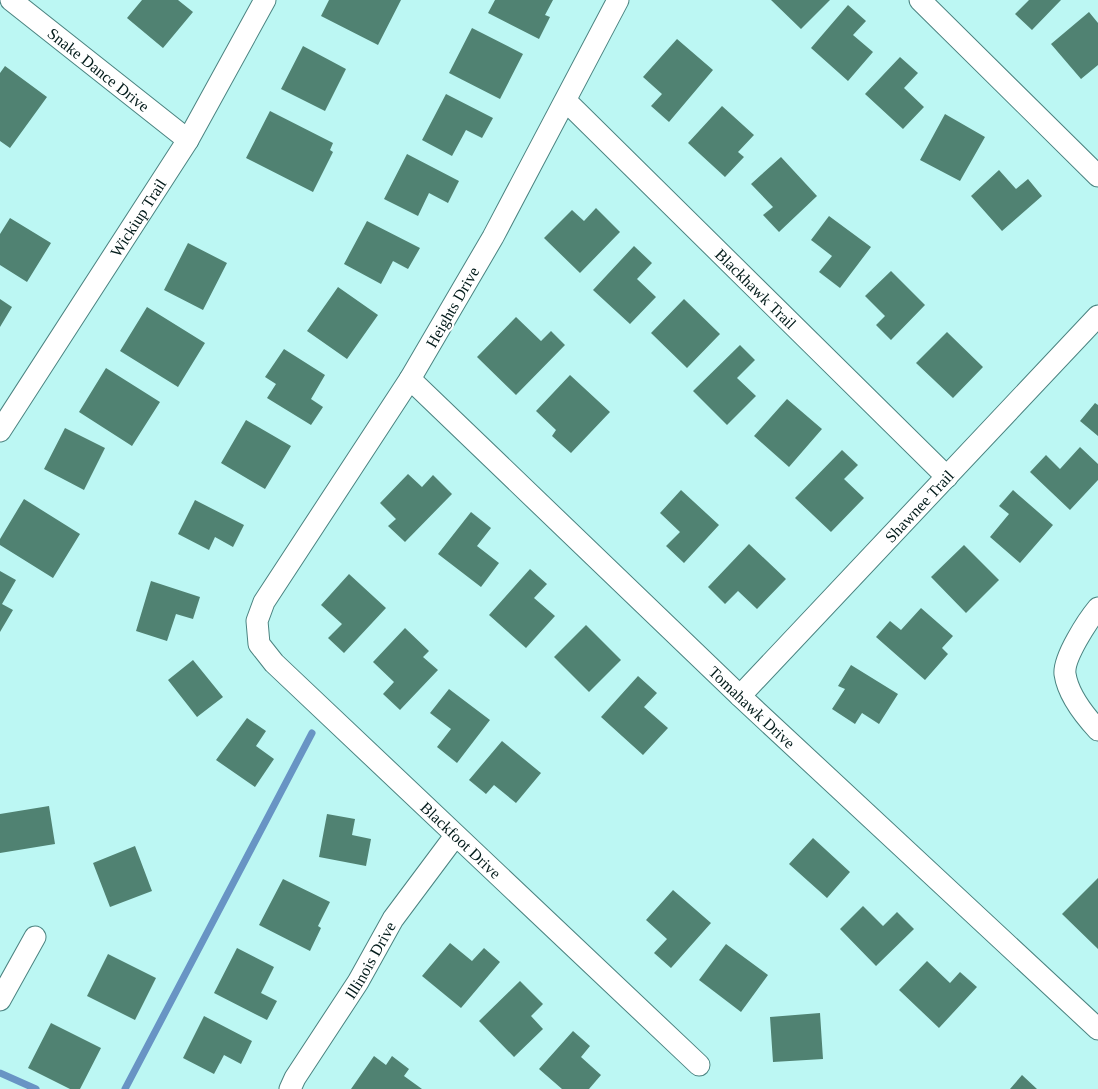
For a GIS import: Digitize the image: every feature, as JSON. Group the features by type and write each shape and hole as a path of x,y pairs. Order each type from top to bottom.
{"street":[{"name":"Snake Dance Drive","path":"11,0 189,140"},
{"name":"Wickiup Trail","path":"0,431 189,140 265,0"},
{"name":"Heights Drive","path":"264,602 410,379 493,237 618,0"},
{"path":"920,0 1098,176"},
{"name":"Blackhawk Trail","path":"566,101 947,477"},
{"name":"Shawnee Trail","path":"741,696 1098,316"},
{"name":"Tomahawk Drive","path":"410,379 741,696 1098,1029"},
{"name":"Blackfoot Drive","path":"264,602 257,621 259,644 274,663 699,1065"},
{"path":"1098,608 1086,623 1072,651 1065,672 1073,695 1098,730"},
{"name":"Illinois Drive","path":"290,1089 358,982 393,919 455,836"},
{"path":"0,1000 35,937"}],"building":[{"path":"142,0 178,0 193,12 163,48 127,18"},
{"path":"329,0 401,0 378,45 321,16"},
{"path":"495,0 553,0 545,15 550,17 539,39 488,13"},
{"path":"771,0 830,0 801,29"},
{"path":"1029,0 1061,0 1032,30 1015,14"},
{"path":"848,5 866,21 853,35 873,52 848,81 811,48"},
{"path":"1089,12 1098,23 1098,65 1081,79 1051,44"},
{"path":"472,28 523,54 500,99 449,73"},
{"path":"677,39 713,70 669,122 651,106 662,94 643,77"},
{"path":"303,46 346,69 325,111 281,89"},
{"path":"900,57 918,73 904,88 924,107 903,129 865,94"},
{"path":"5,66 47,97 10,148 0,141 0,73"},
{"path":"446,94 493,118 482,138 466,130 452,156 422,140"},
{"path":"722,106 754,135 738,152 744,157 725,177 688,143"},
{"path":"270,111 333,143 330,150 333,152 313,192 246,158"},
{"path":"945,114 985,137 960,181 920,160"},
{"path":"407,154 459,181 448,203 429,193 418,216 384,199"},
{"path":"781,157 817,196 779,232 763,215 773,207 751,184"},
{"path":"999,170 1016,189 1028,179 1042,196 1002,231 971,196"},
{"path":"596,208 620,232 580,273 544,238 572,210 584,221"},
{"path":"829,216 871,247 840,288 819,272 832,256 811,240"},
{"path":"10,218 51,243 27,282 0,265 0,234"},
{"path":"367,221 420,248 408,269 393,261 381,284 344,264"},
{"path":"188,243 227,263 203,310 164,290"},
{"path":"634,246 652,263 637,279 656,297 630,324 593,290"},
{"path":"891,271 925,305 891,340 876,325 885,316 865,296"},
{"path":"338,287 378,315 347,359 307,331"},
{"path":"0,299 12,307 0,327"},
{"path":"684,299 720,334 687,368 651,333"},
{"path":"147,307 205,343 178,387 120,351"},
{"path":"516,317 541,341 551,331 565,345 516,395 477,357"},
{"path":"947,332 983,367 953,398 916,363"},
{"path":"740,345 755,360 737,378 756,396 727,425 693,391"},
{"path":"284,349 325,375 311,399 323,407 311,425 267,398 276,384 265,377"},
{"path":"106,368 160,402 132,446 79,412"},
{"path":"570,375 610,412 571,453 552,436 556,430 536,411"},
{"path":"787,399 822,429 789,467 754,436"},
{"path":"1095,403 1098,405 1098,436 1080,421"},
{"path":"246,420 291,446 265,489 221,463"},
{"path":"65,428 105,448 84,490 44,469"},
{"path":"1080,447 1098,464 1098,480 1070,510 1030,472 1046,455 1060,469"},
{"path":"842,450 858,465 844,479 864,498 831,532 795,498"},
{"path":"408,474 422,487 433,475 452,494 405,542 388,526 396,519 380,503"},
{"path":"681,490 719,525 684,563 666,546 680,532 660,513"},
{"path":"1013,490 1053,525 1020,563 990,537 1009,514 999,506"},
{"path":"24,499 80,534 53,578 0,545 0,539"},
{"path":"195,500 244,525 233,547 215,537 209,550 178,534"},
{"path":"471,512 491,528 477,546 499,563 481,587 438,554"},
{"path":"749,544 786,579 757,609 738,591 725,604 708,587"},
{"path":"964,545 999,580 966,613 931,577"},
{"path":"530,569 547,584 534,598 555,616 526,648 489,615"},
{"path":"0,571 16,580 2,604 13,610 0,632"},
{"path":"349,574 386,608 344,653 328,638 342,624 321,605"},
{"path":"151,581 200,597 193,619 176,614 167,641 136,631"},
{"path":"921,608 953,636 942,648 948,654 925,680 876,637 890,621 901,630"},
{"path":"586,625 621,660 589,692 554,657"},
{"path":"405,628 429,651 423,657 438,670 400,710 383,694 394,682 373,662"},
{"path":"193,660 223,697 197,717 168,680"},
{"path":"851,665 898,694 879,724 862,713 855,724 832,709 845,689 838,686"},
{"path":"638,676 657,693 644,707 668,728 643,755 601,717"},
{"path":"449,689 490,720 457,763 437,747 451,729 430,713"},
{"path":"247,718 266,731 256,746 274,759 255,787 216,760"},
{"path":"502,741 541,773 516,803 494,785 486,794 469,780"},
{"path":"49,806 55,844 0,853 0,814"},
{"path":"327,814 355,819 352,835 371,839 366,866 319,857"},
{"path":"813,838 850,872 827,898 789,864"},
{"path":"135,846 152,891 110,907 93,863"},
{"path":"1098,878 1098,949 1062,914"},
{"path":"283,879 330,902 318,926 321,928 310,951 259,925"},
{"path":"673,890 711,923 671,968 654,953 667,939 646,920"},
{"path":"863,906 883,926 897,912 914,929 876,966 840,929"},
{"path":"450,943 472,961 484,948 500,962 461,1008 422,976"},
{"path":"726,944 768,975 741,1012 699,980"},
{"path":"237,948 274,967 261,993 277,1001 267,1020 214,993"},
{"path":"108,954 156,978 135,1020 87,996"},
{"path":"927,961 950,983 960,972 977,987 939,1028 899,990"},
{"path":"520,981 543,1004 531,1016 543,1029 514,1057 479,1021"},
{"path":"820,1013 823,1059 773,1062 770,1017"},
{"path":"204,1016 252,1041 241,1064 224,1055 214,1074 183,1058"},
{"path":"51,1023 101,1048 80,1089 70,1089 28,1068"},
{"path":"573,1031 590,1046 581,1057 601,1075 589,1089 562,1089 539,1069"},
{"path":"374,1056 386,1065 392,1056 409,1069 404,1076 422,1089 351,1089"},
{"path":"1022,1075 1037,1089 1010,1089"}],"waterway":[{"path":"125,1089 312,733"},
{"path":"0,1073 36,1089"}]}
